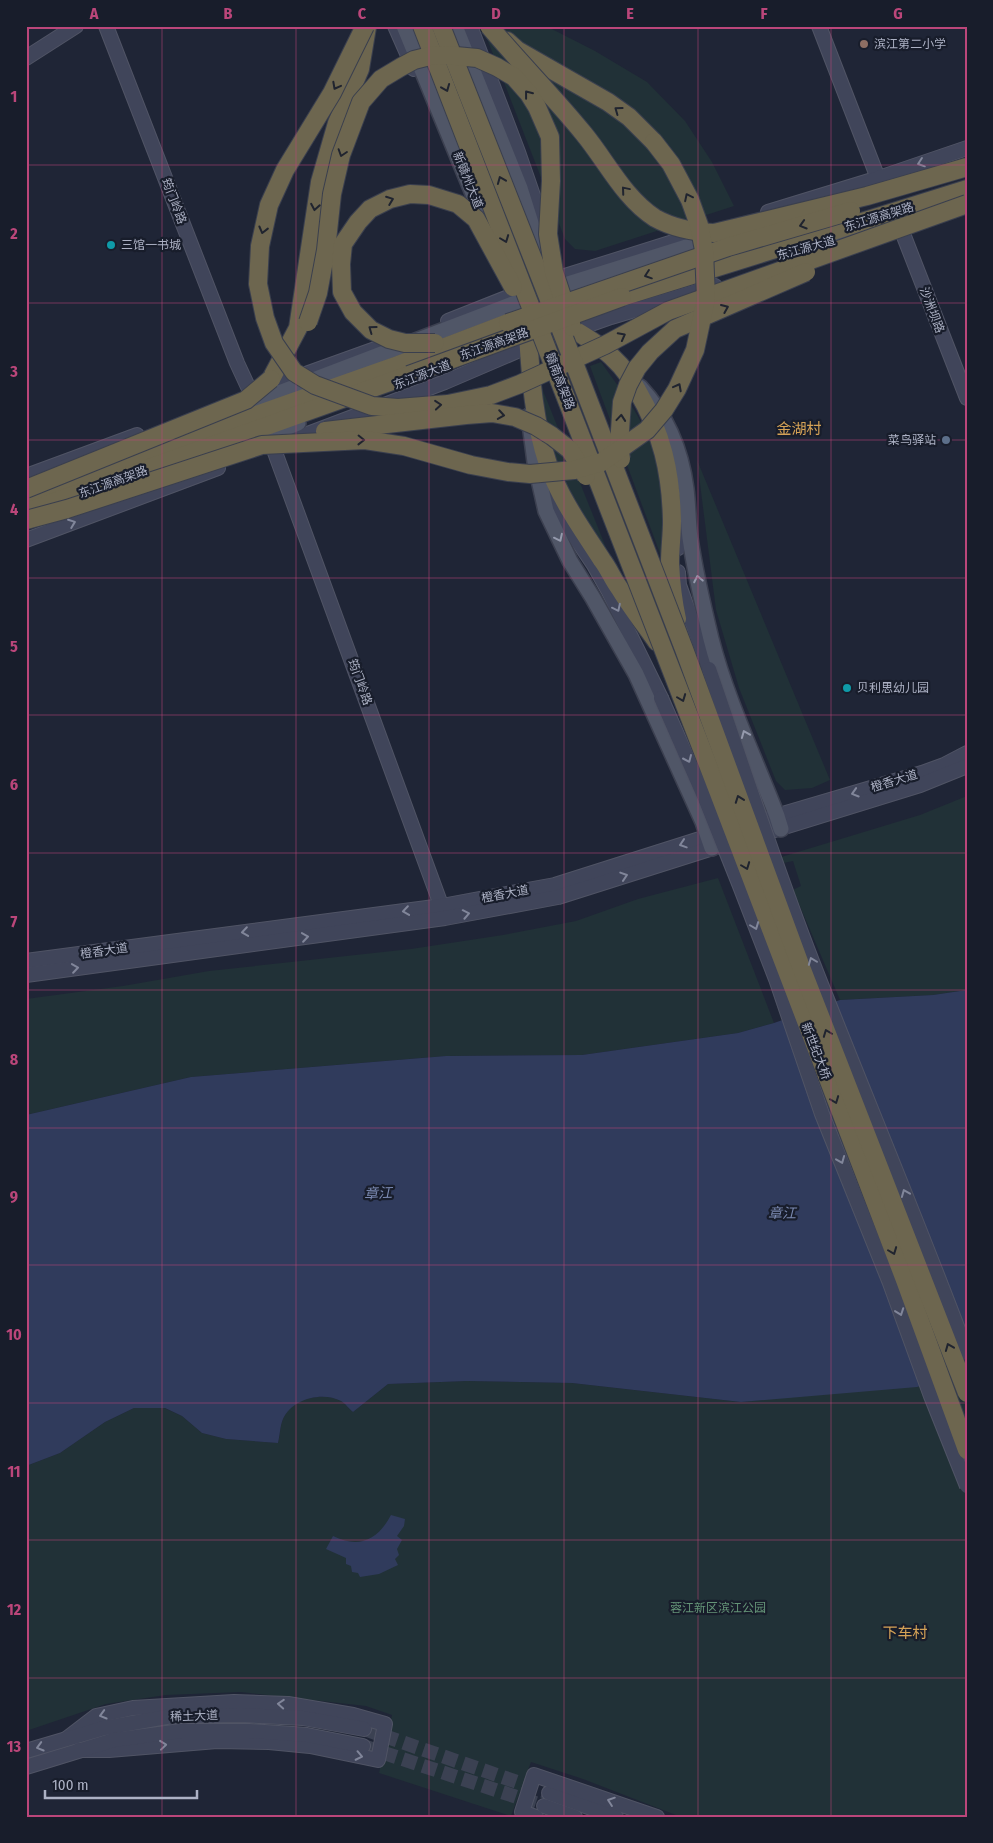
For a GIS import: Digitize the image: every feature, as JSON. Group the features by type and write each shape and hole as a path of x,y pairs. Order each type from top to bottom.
{"highway":[{"path":"366,26 332,93 285,170 269,205 260,246 258,284 265,318 274,343 294,372 316,385 372,406 398,408 448,404 490,395 520,384 605,345 668,312 967,204"},
{"path":"271,380 298,328 320,182 337,123 360,69 366,26"},
{"name":"赣南高架路","path":"422,26 664,652"},
{"name":"赣南高架路","path":"441,26 684,649"},
{"path":"489,26 522,66 552,96 581,130 625,191 655,218 693,232 714,233 867,196 967,167"},
{"path":"268,446 365,440 404,446 471,465 508,472 530,474 574,470 602,462 647,430 664,410 677,389 695,350 706,299 704,250 699,226 690,200 671,164 654,142 629,117 601,98 517,50 489,26"},
{"path":"26,489 246,400 271,380 298,345 318,293 341,155 361,102 381,79 414,60 445,55 477,58 497,67 514,78 530,94 550,137 551,180 548,234 554,272 593,393 613,467"},
{"name":"东江源高架路","path":"26,496 398,365 508,323 728,248 967,176"},
{"name":"东江源高架路","path":"26,512 622,297 967,190"},
{"path":"508,323 435,343 405,343 388,339 371,330 353,312 342,292 341,264 343,244 358,222 370,209 390,199 410,194 429,195 458,204 476,219 512,284 547,379 600,485"},
{"path":"684,649 622,465 620,423 622,402 628,385 637,368 650,352 675,329 781,284 900,227"},
{"path":"528,341 537,423 556,487 619,589 664,652"},
{"path":"626,371 658,433 665,458 671,491 670,562 674,607 684,649"},
{"path":"26,520 268,446 327,431 492,413 515,417 536,426 570,450 592,486 664,652"},
{"name":"新世纪大桥","path":"684,649 801,967 967,1393"},
{"name":"新世纪大桥","path":"664,652 905,1280 967,1450"}],"main road":[{"name":"新赣州大道","path":"404,26 480,210 528,341"},
{"path":"455,26 520,188 570,327 614,358 656,405 670,429 680,458 685,481 690,538 711,639 720,672 779,822"},
{"path":"26,483 554,282 880,182 967,161"},
{"name":"东江源大道","path":"26,526 177,472 434,370 570,327 679,285 900,227 967,197"},
{"path":"527,384 534,454 546,511 570,561 594,598 636,674 703,822 710,842"}],"street":[{"path":"26,58 76,26"},
{"name":"筠门岭路","path":"106,26 253,398"},
{"path":"395,26 513,299"},
{"path":"470,26 518,152 554,282"},
{"path":"819,26 880,182 967,148"},
{"path":"900,227 967,209"},
{"name":"沙洲坝路","path":"900,227 967,398"},
{"path":"26,540 268,446 445,382 528,341 527,384 531,425 541,468 557,510 594,565 608,590 661,698 704,796 776,979 822,1114 890,1282 931,1396 967,1486"},
{"path":"26,476 253,398"},
{"path":"670,429 681,488 681,528 677,556 679,585 778,870 813,964 937,1272 967,1353"},
{"name":"筠门岭路","path":"268,446 444,912"},
{"name":"橙香大道","path":"779,822 922,773 967,753"},
{"name":"橙香大道","path":"26,974 444,912 555,885 779,822 920,785 967,766"},
{"name":"橙香大道","path":"26,961 444,912"},
{"path":"66,1739 96,1716 133,1708 234,1702 288,1704 353,1715 385,1724 378,1760 310,1746 269,1742 218,1741 109,1750 79,1750"},
{"name":"稀土大道","path":"26,1751 104,1728 172,1716 241,1715 303,1718 364,1730"},
{"name":"稀土大道","path":"26,1766 114,1740 182,1731 249,1731 307,1735 362,1746"},
{"path":"616,1817 543,1805 522,1812 534,1775 657,1817"},
{"path":"543,1805 575,1817"}],"green space":[{"path":"482,26 546,26 595,51 647,82 685,121 712,162 734,206 595,251 575,249 565,239"},
{"path":"601,362 636,414 648,436 658,462 663,493 667,572 590,366"},
{"path":"540,383 615,570 574,507 552,459 541,418"},
{"path":"697,460 830,780 812,788 785,790 776,781 739,688 716,610"},
{"path":"967,796 967,990 933,995 840,1000 793,890 801,886 793,861 779,864 778,858 920,815"},
{"path":"718,878 774,1023 738,1033 582,1055 446,1056 191,1077 26,1115 26,999 123,986 209,971 411,949 503,935 576,921 638,899"},
{"name":"蓉江新区滨江公园","path":"967,1373 967,1817 681,1817 583,1779 531,1762 511,1816 379,1773 392,1715 366,1706 241,1692 166,1695 106,1704 26,1731 26,1466 60,1453 105,1422 134,1408 164,1408 182,1416 202,1433 226,1439 278,1443 283,1419 293,1406 300,1402 316,1397 333,1398 343,1402 353,1412 388,1384 467,1381 572,1383 741,1402 819,1394"}],"water":[{"name":"章江","path":"967,990 967,1373 917,1387 741,1402 572,1383 467,1381 388,1384 353,1412 342,1402 333,1398 317,1397 300,1402 287,1412 283,1419 278,1443 226,1439 202,1433 182,1416 165,1408 134,1408 105,1422 60,1453 26,1466 26,1115 191,1077 446,1056 582,1055 738,1033 774,1023 840,1000 933,995"},
{"path":"391,1515 405,1519 404,1526 397,1536 402,1540 397,1549 399,1555 395,1559 398,1565 379,1574 360,1577 358,1573 352,1572 351,1566 346,1564 346,1558 326,1549 333,1536 351,1542 367,1540 380,1531"}],"tunnel":[{"path":"364,1729 549,1793"},
{"path":"363,1746 544,1806"}],"place":[{"name":"滨江第二小学","path":"864,44"},
{"name":"三馆一书城","path":"111,245"},
{"name":"菜鸟驿站","path":"946,440"},
{"name":"贝利思幼儿园","path":"847,688"}],"district":[{"name":"金湖村","path":"799,429"},
{"name":"下车村","path":"905,1633"}]}
